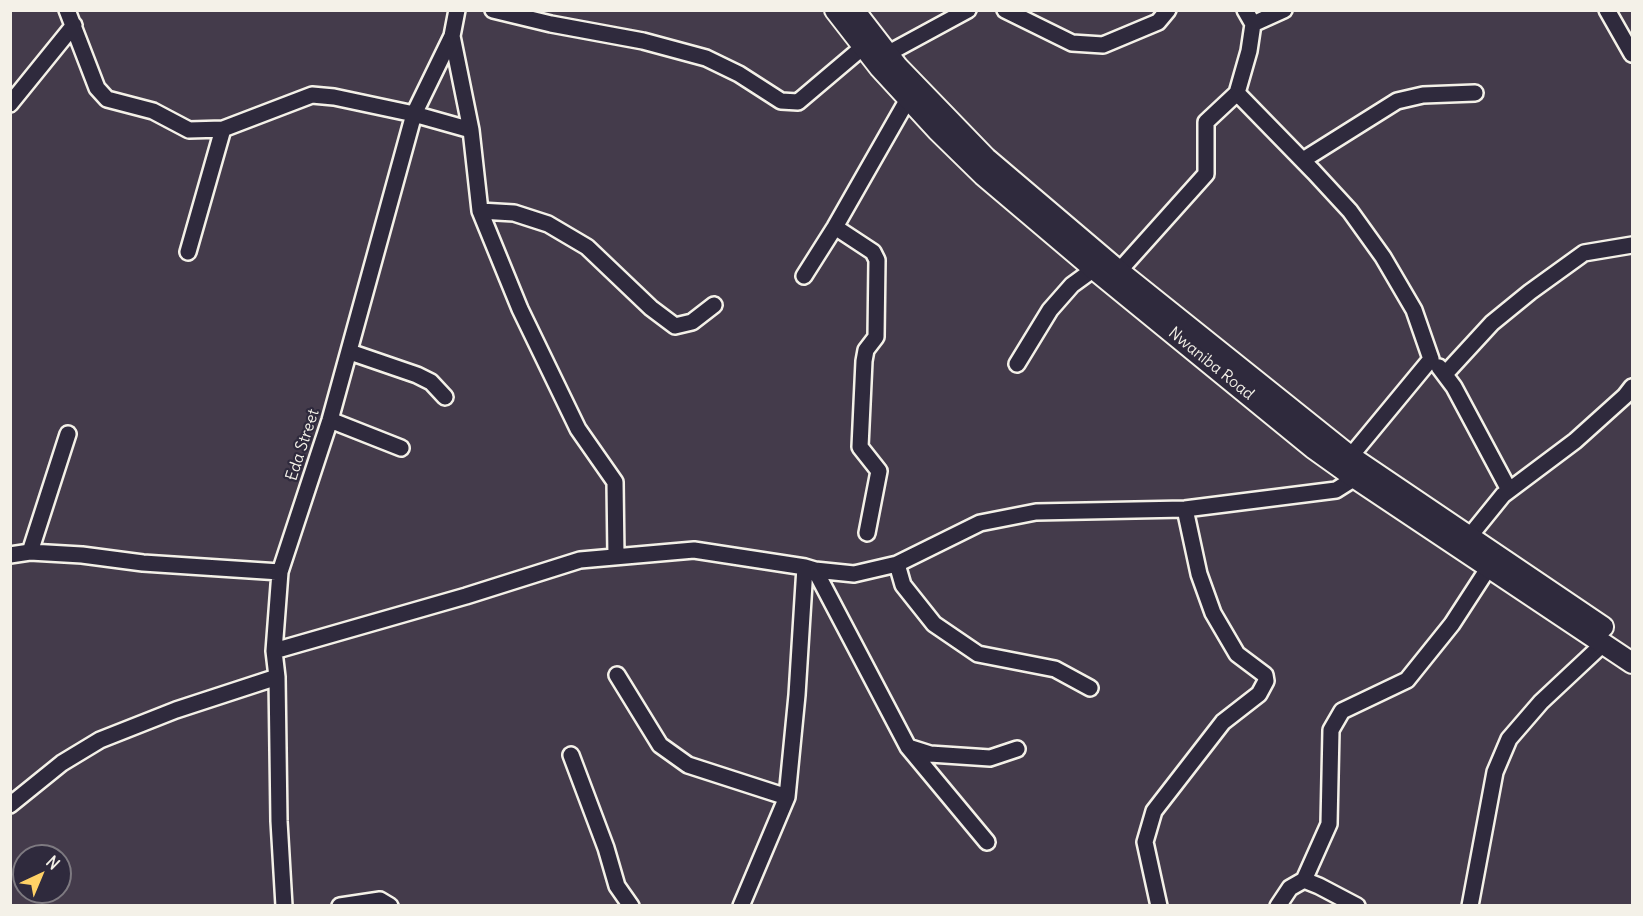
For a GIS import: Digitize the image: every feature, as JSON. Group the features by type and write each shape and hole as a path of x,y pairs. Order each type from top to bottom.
{"main road":[{"name":"Nwaniba Road","path":"835,10 863,47 908,99 983,175 1094,269 1313,448 1348,467 1489,567 1632,663"},
{"path":"854,10 887,54 986,158 1348,467 1469,537 1632,647"}],"street":[{"path":"67,10 97,88 107,99 153,111 189,130 223,129 312,95 334,97 414,114 471,130"},
{"name":"Eda Street","path":"284,906 279,821 277,676 274,651 280,572 350,352 414,114 452,36 457,10"},
{"path":"493,10 551,24 643,41 706,58 739,74 781,101 798,102 863,47"},
{"path":"887,54 968,10"},
{"path":"1005,10 1072,43 1103,45 1158,22 1168,10"},
{"path":"1119,271 1206,174 1206,122 1237,93 1249,51 1249,17 1284,10"},
{"path":"1607,10 1632,54"},
{"path":"10,104 74,25"},
{"path":"452,36 471,130 480,211 520,309 578,429 615,482 616,556"},
{"path":"1237,93 1350,211 1383,257 1414,310 1431,359 1446,373 1509,490"},
{"path":"1303,160 1397,101 1423,95 1475,93"},
{"path":"804,276 835,227 908,99"},
{"path":"188,252 223,129"},
{"path":"480,211 514,213 548,224 587,247 651,309 675,326 692,322 714,305"},
{"path":"835,227 873,252 877,260 876,337 866,350 864,361 860,447 879,471 867,533"},
{"path":"1446,373 1492,323 1584,253 1632,245"},
{"path":"1017,364 1050,310 1072,285 1094,269"},
{"path":"350,352 417,375 431,382 445,397"},
{"path":"274,651 466,596 580,560 694,550 854,574 897,564 980,523 1036,512 1185,509 1336,490 1348,467 1431,359"},
{"path":"1469,537 1503,495 1575,441 1632,387"},
{"path":"330,420 401,448"},
{"path":"30,552 68,434"},
{"path":"1159,906 1145,842 1154,811 1223,722 1259,694 1266,681 1264,675 1237,654 1213,613 1199,574 1185,509"},
{"path":"10,555 30,552 82,555 142,564 280,572"},
{"path":"897,564 903,585 934,624 978,654 1055,669 1090,688"},
{"path":"1278,906 1290,888 1304,880 1329,824 1331,730 1342,711 1407,680 1452,624 1489,567"},
{"path":"810,568 908,747 987,842"},
{"path":"741,906 787,796 810,568"},
{"path":"1470,906 1495,772 1509,739 1541,702 1604,643"},
{"path":"617,675 660,745 688,765 787,796"},
{"path":"10,805 62,763 100,740 176,710 277,676"},
{"path":"908,747 930,754 980,758 990,758 1017,749"},
{"path":"571,755 606,848 617,886 631,906"},
{"path":"1304,880 1357,906"},
{"path":"340,906 380,900 390,906"}]}
